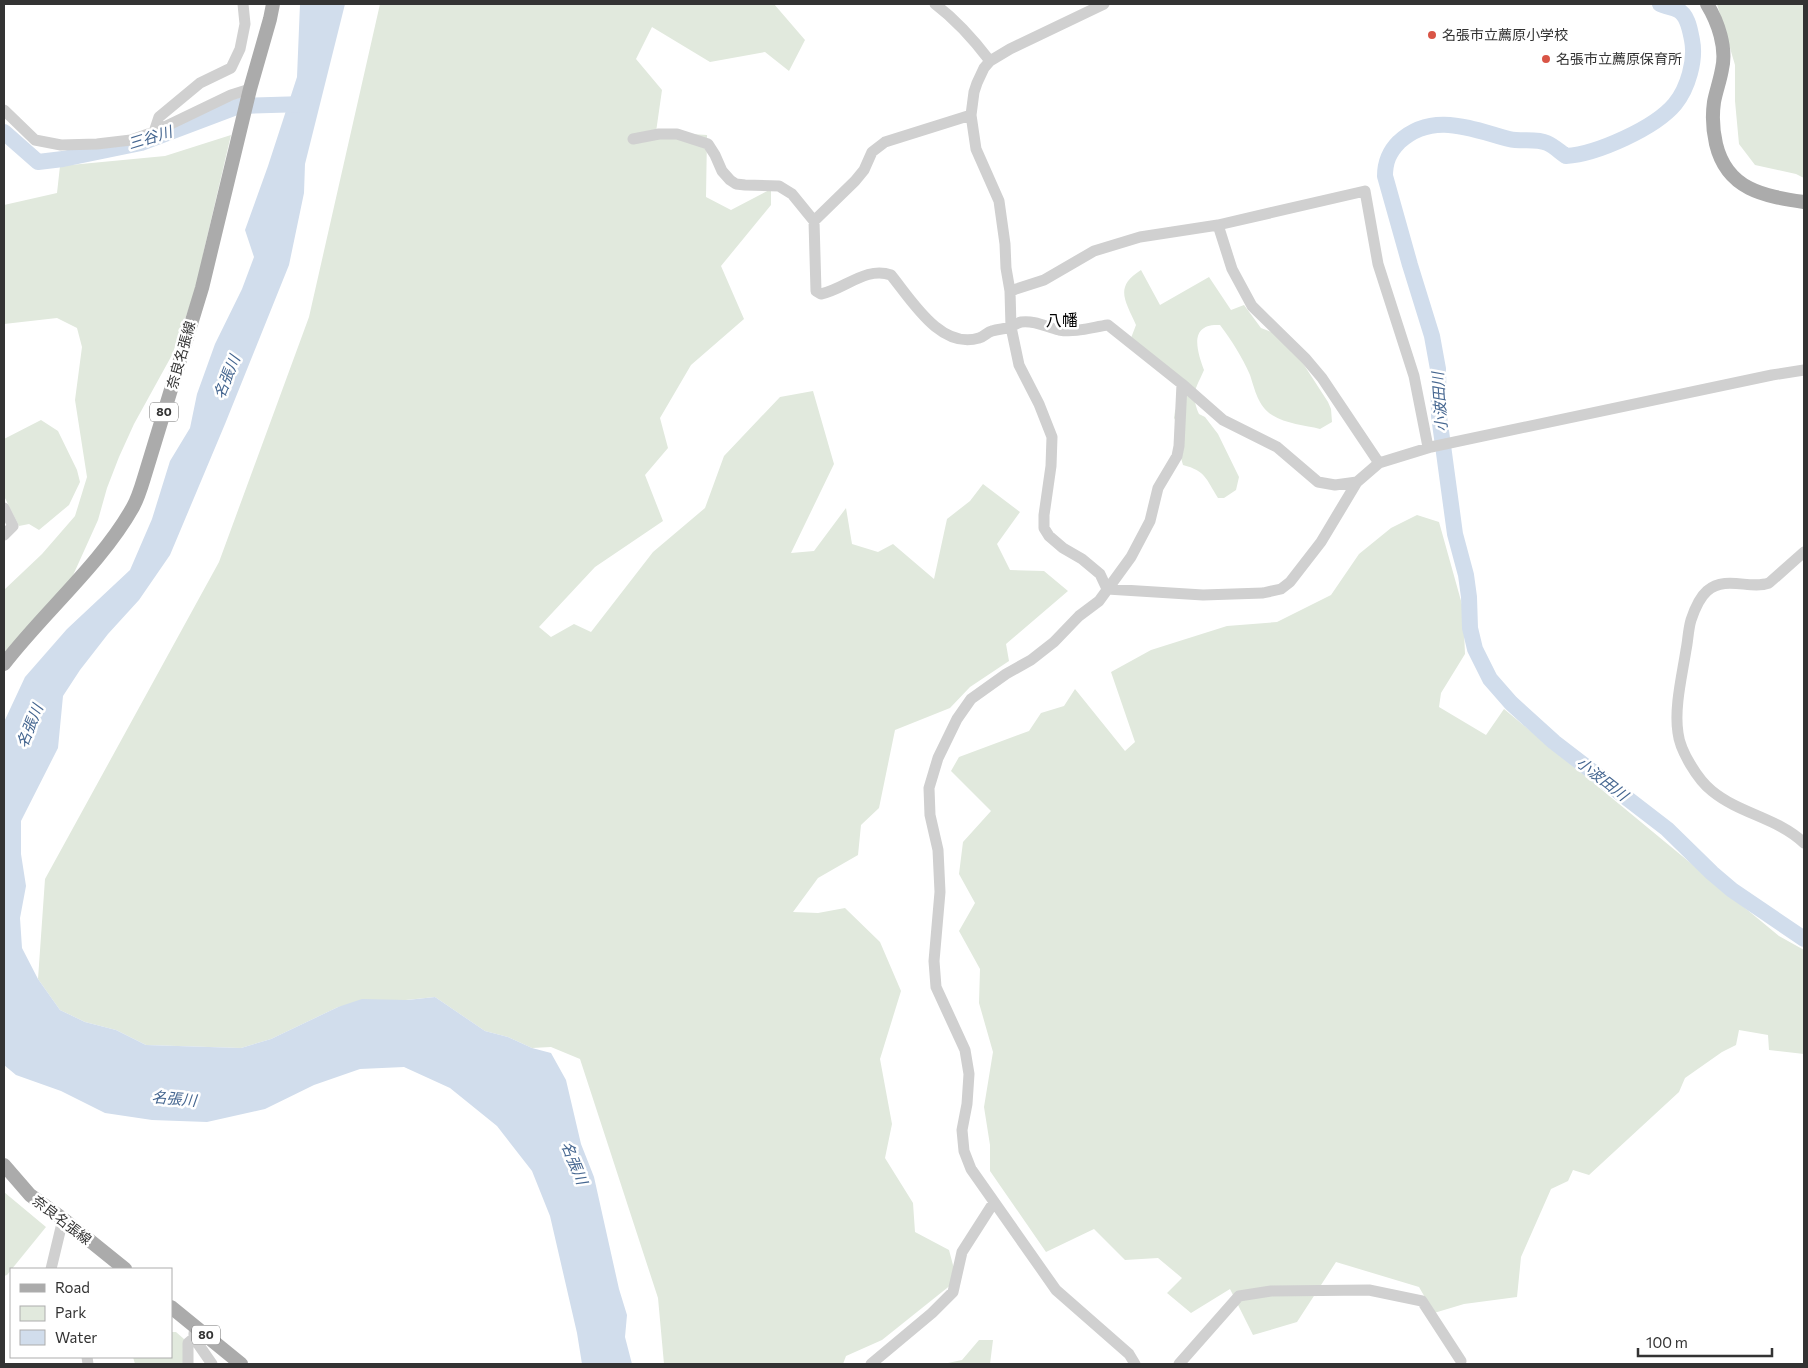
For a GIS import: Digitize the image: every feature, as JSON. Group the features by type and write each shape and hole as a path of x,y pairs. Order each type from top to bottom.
{"main road":[{"name":"奈良名張線","path":"4,664 26,636 94,560 134,505 147,470 202,288 273,4"},
{"path":"1707,4 1717,22 1722,49 1723,68 1717,87 1714,113 1714,135 1722,162 1735,178 1751,189 1775,197 1804,202"},
{"name":"奈良名張線","path":"4,1165 30,1196 63,1219 124,1268"},
{"name":"80","path":"172,1308 196,1333 240,1364"}],"street":[{"path":"154,132 159,117 200,84 231,68 240,49 245,24 243,4"},
{"path":"935,4 953,18 990,61"},
{"path":"1104,4 1010,49 990,61 984,68 977,83 971,115 976,149 999,201 1010,291 1011,327 1019,366 1039,404 1052,437 1051,466 1044,528 1049,536 1063,548 1082,559 1100,574 1107,590"},
{"path":"4,110 34,140 61,145 97,144 132,140 154,132 231,95 249,94"},
{"path":"814,222 855,181 864,170 872,152 885,142 971,115"},
{"path":"633,139 658,134 677,134 708,144 715,154 722,171 736,184 779,186 792,194 814,222 816,291 821,294 869,274 881,272 891,275 936,328 948,336 961,340 982,338 990,331 1011,327 1020,322 1037,322 1059,330 1075,330 1108,325 1182,384 1223,420 1277,447 1318,482 1335,485 1357,482"},
{"path":"1010,291 1044,280 1094,251 1140,237 1218,225 1365,191 1378,264 1414,376 1430,447"},
{"path":"1218,225 1232,269 1252,306 1306,359 1322,378 1379,464"},
{"path":"1107,590 1202,595 1263,593 1281,589 1290,582 1321,542 1357,482 1379,464 1430,447 1772,375 1804,370"},
{"path":"1135,1364 1128,1354 1056,1290 1026,1244 971,1169 964,1151 962,1130 967,1104 969,1074 965,1050 936,987 934,961 940,892 938,850 930,815 929,788 938,758 957,719 971,699 1006,674 1031,660 1054,642 1079,616 1099,601 1131,558 1150,520 1158,488 1177,456 1182,384"},
{"path":"4,508 13,526 4,535"},
{"path":"1804,552 1769,583 1764,585 1722,584 1708,590 1701,598 1690,622 1677,717 1682,750 1692,767 1710,790 1750,813 1786,829 1804,842"},
{"path":"871,1364 932,1313 953,1292 962,1252 994,1202"},
{"path":"51,1268 63,1219"},
{"path":"1179,1364 1239,1296 1271,1291 1369,1290 1422,1302 1461,1361"},
{"path":"188,1364 188,1343 196,1333 212,1364"}],"green space":[{"path":"380,4 774,4 805,40 789,71 765,52 710,62 652,27 636,59 662,90 656,132 707,135 706,197 731,210 771,189 771,205 721,266 744,319 691,365 660,418 668,448 645,475 663,521 595,567 539,627 551,637 574,624 591,632 653,552 705,508 724,456 780,397 813,391 834,464 791,553 814,551 846,508 852,544 878,552 893,544 934,579 947,519 970,501 983,484 1020,512 997,544 1010,570 1044,571 1068,591 1006,644 1009,661 970,687 950,708 895,730 879,808 861,825 858,855 818,878 793,912 818,913 845,908 880,942 901,991 880,1059 892,1124 885,1158 913,1203 915,1232 949,1250 957,1280 882,1340 846,1356 843,1364 664,1364 658,1298 580,1059 551,1047 532,1048 508,1037 485,1031 435,997 338,1007 271,1039 241,1048 146,1045 116,1030 85,1022 60,1010 38,979 45,879 219,562 309,317"},
{"path":"1717,4 1804,4 1804,178 1796,174 1755,165 1739,144 1735,101 1735,65"},
{"path":"231,135 198,283 172,355 134,424 119,457 107,488 98,520 70,582 4,659 4,590 42,554 75,516 87,477 75,400 82,347 77,328 57,318 4,324 4,205 57,193 60,166 165,156"},
{"path":"1141,270 1160,305 1209,277 1231,310 1244,305 1261,328 1279,335 1295,351 1328,402 1331,409 1332,422 1320,429 1289,422 1272,415 1260,402 1244,362 1220,325 1203,329 1199,333 1197,340 1204,370 1195,391 1196,407 1199,414 1205,417 1218,434 1239,477 1236,490 1224,498 1218,498 1201,473 1183,465 1181,458 1184,437 1174,418 1184,391 1131,338 1136,325 1124,294 1127,282"},
{"path":"41,420 58,431 77,470 80,482 69,505 39,530 29,524 19,526 4,496 4,439"},
{"path":"1417,515 1439,522 1463,608 1465,654 1441,693 1439,707 1486,735 1504,709 1779,936 1804,950 1804,1054 1769,1050 1768,1035 1739,1030 1736,1045 1722,1052 1685,1078 1679,1092 1589,1175 1573,1170 1568,1181 1551,1189 1521,1257 1517,1297 1464,1304 1434,1313 1419,1287 1336,1262 1297,1322 1253,1335 1230,1289 1191,1313 1167,1293 1182,1278 1158,1258 1125,1260 1094,1229 1046,1252 990,1171 990,1145 984,1107 993,1052 979,1003 980,969 959,931 975,903 959,874 963,842 991,811 951,771 959,757 1029,731 1041,713 1064,706 1075,689 1125,751 1135,742 1111,672 1151,650 1227,626 1277,622 1331,595 1359,554 1391,528"},
{"path":"4,1192 46,1227 13,1268 10,1268 7,1275 4,1276"},
{"path":"172,1332 176,1332 184,1339 184,1364 135,1364 133,1358 172,1358"},
{"path":"979,1340 993,1340 990,1364 943,1364 962,1360"}],"water":[{"name":"名張川","path":"300,4 345,4 305,164 304,193 289,265 170,555 139,600 108,634 80,670 63,696 58,748 21,821 21,854 26,886 20,918 22,948 38,979 60,1010 85,1022 116,1030 146,1045 241,1048 271,1039 338,1007 362,999 407,1000 435,997 485,1031 508,1037 532,1048 551,1053 566,1080 581,1144 594,1177 619,1289 627,1315 625,1337 632,1364 582,1364 577,1333 550,1216 532,1171 497,1126 450,1088 404,1067 360,1069 314,1085 265,1109 207,1122 152,1120 105,1113 61,1091 16,1075 4,1065 4,722 25,677 67,629 130,570 152,519 170,461 190,428 197,394 215,344 242,289 254,257 245,230 297,77"}],"waterway":[{"name":"小波田川","path":"1660,4 1678,10 1684,15 1690,32 1693,56 1690,74 1680,97 1666,113 1654,122 1609,145 1566,156 1543,142 1509,139 1452,125 1425,127 1399,142 1390,153 1385,176 1432,336 1438,369 1439,416 1455,534 1466,575 1470,628 1475,649 1490,679 1511,703 1554,742 1667,829 1732,890 1804,939"},
{"name":"三谷川","path":"4,132 38,162 63,159 141,143 239,106 305,104"}],"place":[{"name":"名張市立薦原小学校","path":"1432,35"},
{"name":"名張市立薦原保育所","path":"1546,59"}],"district":[{"name":"八幡","path":"1062,320"}]}
